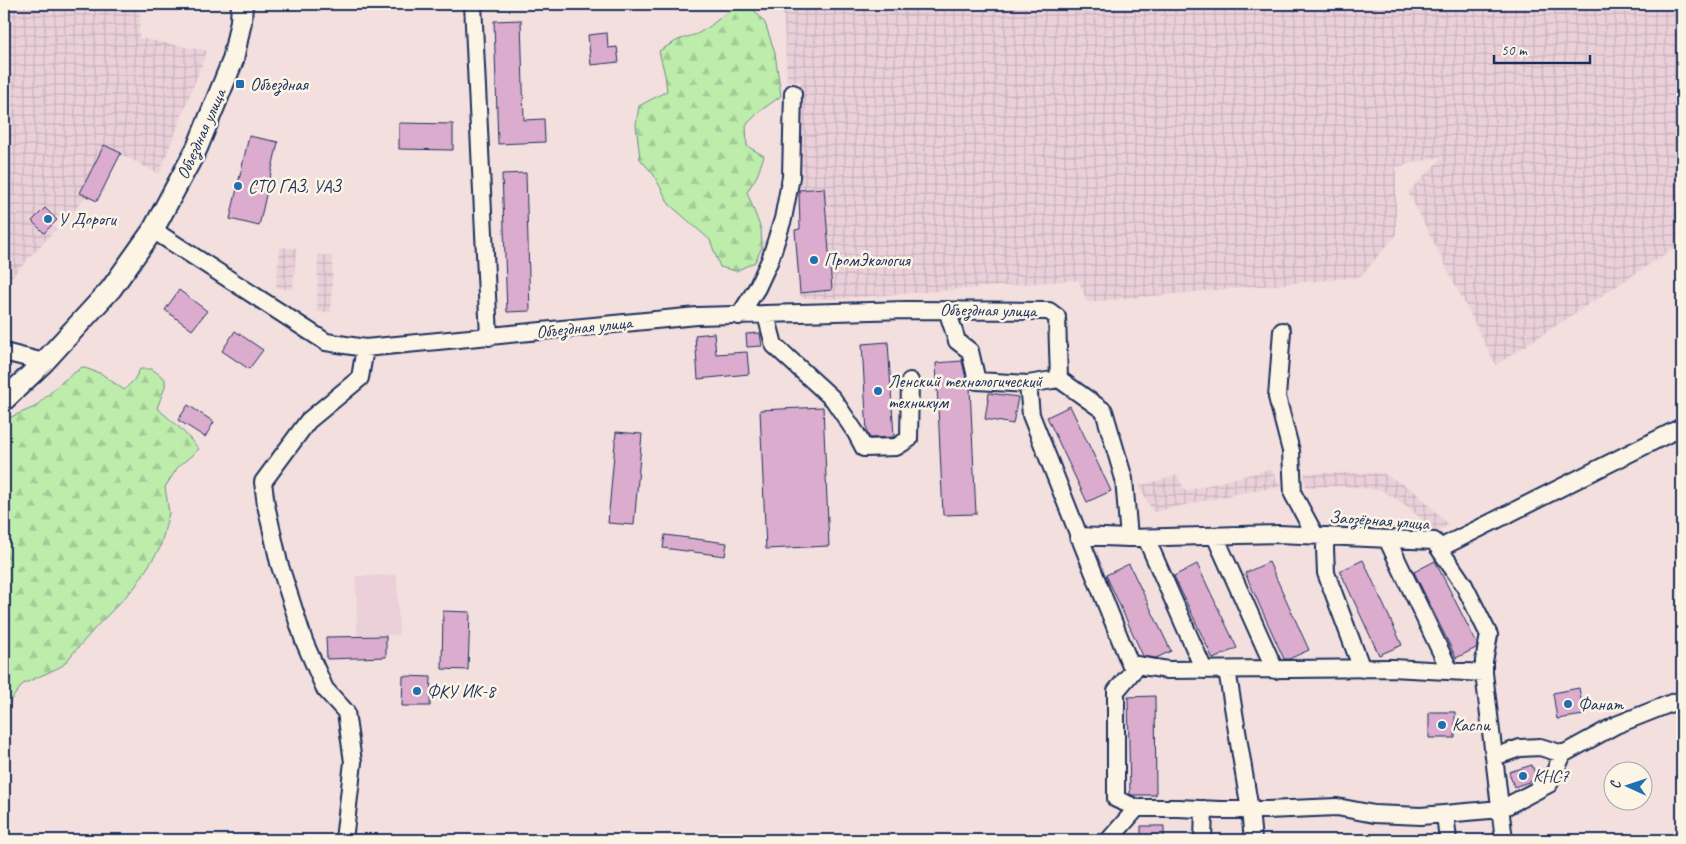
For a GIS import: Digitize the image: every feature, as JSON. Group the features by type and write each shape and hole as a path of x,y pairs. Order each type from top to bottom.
{"main road":[{"name":"Объездная улица","path":"4,400 44,362 111,288 153,230 197,148 234,60 242,21 242,4"}],"street":[{"path":"472,4 488,336"},
{"path":"739,316 758,288 770,260 783,219 791,177 793,93"},
{"name":"Объездная улица","path":"153,230 326,342 365,348 697,316 907,310 1049,311 1057,317 1059,379"},
{"path":"947,310 957,340 970,351 976,381 1028,384 1059,379 1104,411 1124,479 1129,538"},
{"path":"766,315 774,345 833,400 864,448 896,447 909,439 910,381"},
{"path":"1282,331 1277,396 1291,451 1293,494 1320,536 1324,548 1326,573 1362,669"},
{"path":"344,840 353,762 346,712 324,689 304,641 279,563 266,505 264,482 308,421 360,378 365,348"},
{"path":"4,352 44,362"},
{"path":"1028,384 1031,415 1130,664 1168,670 1392,668 1484,673"},
{"path":"1440,548 1682,427"},
{"name":"Заозёрная улица","path":"1078,536 1146,538 1279,534 1434,541 1464,586 1488,635 1484,673 1504,840"},
{"path":"1215,536 1275,670"},
{"path":"1146,538 1204,670"},
{"path":"1387,538 1450,671"},
{"path":"1138,665 1116,691 1116,798 1137,808 1299,810 1337,807 1374,814 1421,816 1501,809 1549,784 1563,754 1616,724 1674,702 1682,701"},
{"path":"1226,670 1250,810 1252,840"},
{"path":"1494,757 1520,748 1540,746 1563,754"},
{"path":"1110,840 1137,808"},
{"path":"1203,840 1204,809"},
{"path":"1445,814 1448,840"}],"shaded area":[{"path":"4,4 140,4 139,38 207,51 159,174 121,154 97,201 86,196 65,222 58,215 55,218 45,208 32,220 52,225 56,229 4,285"},
{"path":"783,4 1682,4 1682,243 1496,365 1408,192 1444,156 1396,167 1396,235 1360,277 1087,302 1079,280 834,299 801,298 795,230 800,228 797,190 800,81 787,81"},
{"path":"280,247 296,248 293,289 276,288"},
{"path":"318,255 333,256 331,312 317,312"},
{"path":"1271,469 1281,487 1245,492 1153,512 1139,486 1177,475 1185,491"},
{"path":"1305,473 1382,473 1413,490 1448,524 1437,533 1407,506 1382,490 1341,486 1306,487"},
{"path":"397,575 399,635 357,636 356,576"}],"green space":[{"path":"749,4 765,23 775,53 781,96 760,111 746,125 747,146 764,156 757,176 747,192 761,229 762,247 755,262 736,271 720,267 710,240 669,204 654,175 640,159 636,124 639,106 667,91 659,51 678,40 697,34 726,13"},
{"path":"82,367 102,374 124,390 134,380 140,369 152,369 165,379 165,387 157,408 181,429 199,449 178,467 165,487 169,513 160,548 135,587 62,666 23,684 4,709 4,424 11,417 35,407 62,382"}],"building":[{"path":"521,20 524,120 544,119 545,142 498,144 494,21"},
{"path":"607,33 608,48 617,47 619,62 591,65 588,35"},
{"path":"399,123 453,124 453,150 399,149"},
{"path":"249,136 278,142 259,226 230,219"},
{"path":"104,145 121,153 97,201 80,193"},
{"path":"526,173 530,311 507,312 502,174"},
{"name":"ПромЭкология","path":"824,188 832,290 800,293 795,230 800,229 799,190"},
{"name":"У Дороги","path":"45,208 57,220 44,233 32,221"},
{"path":"179,290 207,311 192,330 165,310"},
{"path":"235,331 263,350 249,369 222,351"},
{"path":"714,333 716,354 747,352 749,374 698,379 695,335"},
{"path":"760,333 762,346 747,347 746,334"},
{"name":"Ленский технологический техникум","path":"888,342 894,437 870,438 867,433 862,344"},
{"path":"962,361 970,388 976,514 943,515 936,363"},
{"path":"989,393 1018,397 1013,424 985,419"},
{"path":"188,405 214,422 205,437 178,420"},
{"path":"1070,406 1111,491 1087,502 1047,417"},
{"path":"823,407 829,546 766,549 760,410"},
{"path":"616,432 642,434 634,525 608,523"},
{"path":"665,535 727,543 725,556 663,548"},
{"path":"1363,560 1402,645 1379,655 1340,571"},
{"path":"1435,561 1477,644 1476,648 1456,658 1414,572"},
{"path":"1269,562 1309,650 1289,659 1284,659 1245,573"},
{"path":"1129,564 1171,651 1156,658 1143,656 1106,575"},
{"path":"1197,564 1237,648 1213,659 1174,576"},
{"path":"443,611 470,612 468,670 442,669"},
{"path":"386,636 386,657 327,659 326,637"},
{"name":"ФКУ ИК-8","path":"403,676 431,677 430,706 402,706"},
{"name":"Фанат","path":"1579,688 1584,715 1557,719 1553,693"},
{"path":"1155,696 1156,795 1132,795 1130,794 1128,697"},
{"name":"Каспи","path":"1429,712 1455,712 1455,738 1429,738"},
{"name":"КНС7","path":"1532,765 1537,779 1514,787 1509,772"},
{"path":"1141,826 1164,826 1164,840 1141,840"}],"place":[{"name":"Объездная","path":"240,84"},
{"name":"СТО ГАЗ, УАЗ","path":"238,186"},
{"name":"У Дороги","path":"48,219"},
{"name":"ПромЭкология","path":"814,260"},
{"name":"Ленский технологический техникум","path":"878,391"},
{"name":"ФКУ ИК-8","path":"417,691"},
{"name":"Фанат","path":"1568,704"},
{"name":"Каспи","path":"1442,725"},
{"name":"КНС7","path":"1523,776"}]}
